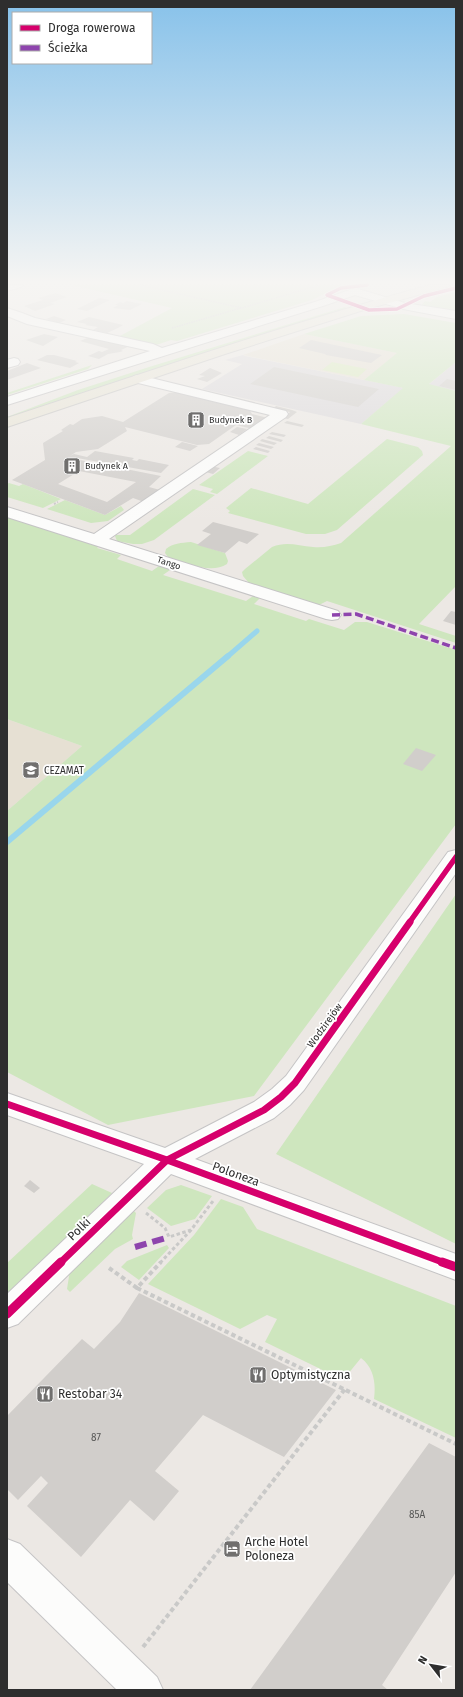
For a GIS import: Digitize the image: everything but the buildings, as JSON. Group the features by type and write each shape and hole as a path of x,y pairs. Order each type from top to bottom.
{"main road":[{"path":"7,411 150,364"},
{"path":"7,423 182,364"}],"street":[{"path":"7,401 123,364"},
{"path":"97,540 281,414 139,379"},
{"name":"Tango","path":"7,512 332,615"},
{"name":"Wodzirejów","path":"167,1160 264,1110 281,1097 295,1083 456,857"},
{"name":"Poloneza","path":"7,1104 167,1160 456,1267"},
{"name":"Polki","path":"7,1314 167,1160"},
{"path":"7,1556 144,1690"}],"path":[{"path":"54,504 58,502"},
{"path":"137,1288 191,1230 214,1199"},
{"path":"142,1211 165,1228 169,1237 191,1230"},
{"path":"109,1268 137,1288 456,1444"},
{"path":"142,1650 345,1389"}],"shaded area":[{"path":"242,364 286,364 404,388 361,424 202,389"},
{"path":"287,364 384,364 364,380"},
{"path":"453,364 456,364 456,391 428,385"},
{"name":"CEZAMAT","path":"7,719 82,746 7,811"}],"green space":[{"path":"158,364 171,364 7,419 7,417 78,390"},
{"path":"329,364 343,364 367,369 358,377 322,370"},
{"path":"383,364 453,364 429,384 456,391 456,586 419,624 456,636 456,643 327,601 319,605 249,583 243,576 242,572 245,569 272,547 277,545 288,544 320,547 341,543 451,446 361,424 403,388 364,380"},
{"path":"92,365 88,369 7,395 7,393"},
{"path":"387,439 418,447 422,451 423,455 337,530 325,534 306,534 228,513 230,511 226,508 251,488 308,504"},
{"path":"248,451 268,456 217,494 210,492 213,489 199,485"},
{"path":"9,483 19,486 23,484 61,499 43,508 7,497 7,484"},
{"path":"193,489 215,495 154,540 142,544 117,541 116,535 130,535"},
{"path":"65,500 105,515 121,506 124,510 108,521 91,523 47,509"},
{"path":"7,517 99,546 97,548 121,555 117,559 152,571 159,566 170,570 163,575 246,601 253,596 260,598 254,604 306,621 309,619 344,630 355,622 367,622 456,650 456,824 254,1096 108,1125 7,1072 7,811 82,746 7,719"},
{"path":"191,542 225,553 228,561 227,564 220,567 206,568 168,557 165,553 166,549 171,546"},
{"path":"456,894 456,1244 276,1154"},
{"path":"92,1184 112,1193 7,1295 7,1263"},
{"path":"181,1185 212,1196 195,1219 171,1226 147,1208 166,1190"},
{"path":"221,1199 243,1207 257,1229 456,1306 456,1438 374,1399 375,1387 373,1376 369,1366 361,1358 343,1380 265,1342 277,1319 267,1315 240,1329 148,1284 194,1235"},
{"path":"133,1210 136,1213 132,1235 133,1239 115,1249 70,1292 67,1289 70,1270"},
{"path":"167,1245 169,1248 139,1280 121,1267 127,1261"}],"waterway":[{"path":"227,657 257,631"},
{"path":"7,842 228,656"}],"marked path":[{"path":"332,615 356,614 456,648"},
{"path":"135,1247 169,1237"}],"cycle path":[{"path":"7,1314 167,1160 264,1110 281,1097 295,1083 456,857"},
{"path":"7,1104 167,1160 456,1267"}],"place":[{"name":"Budynek B","path":"196,420"},
{"name":"Budynek A","path":"72,466"},
{"name":"CEZAMAT","path":"31,770"},
{"name":"Optymistyczna","path":"258,1375"},
{"name":"Restobar 34","path":"45,1394"},
{"name":"Arche Hotel Poloneza","path":"232,1549"}]}
